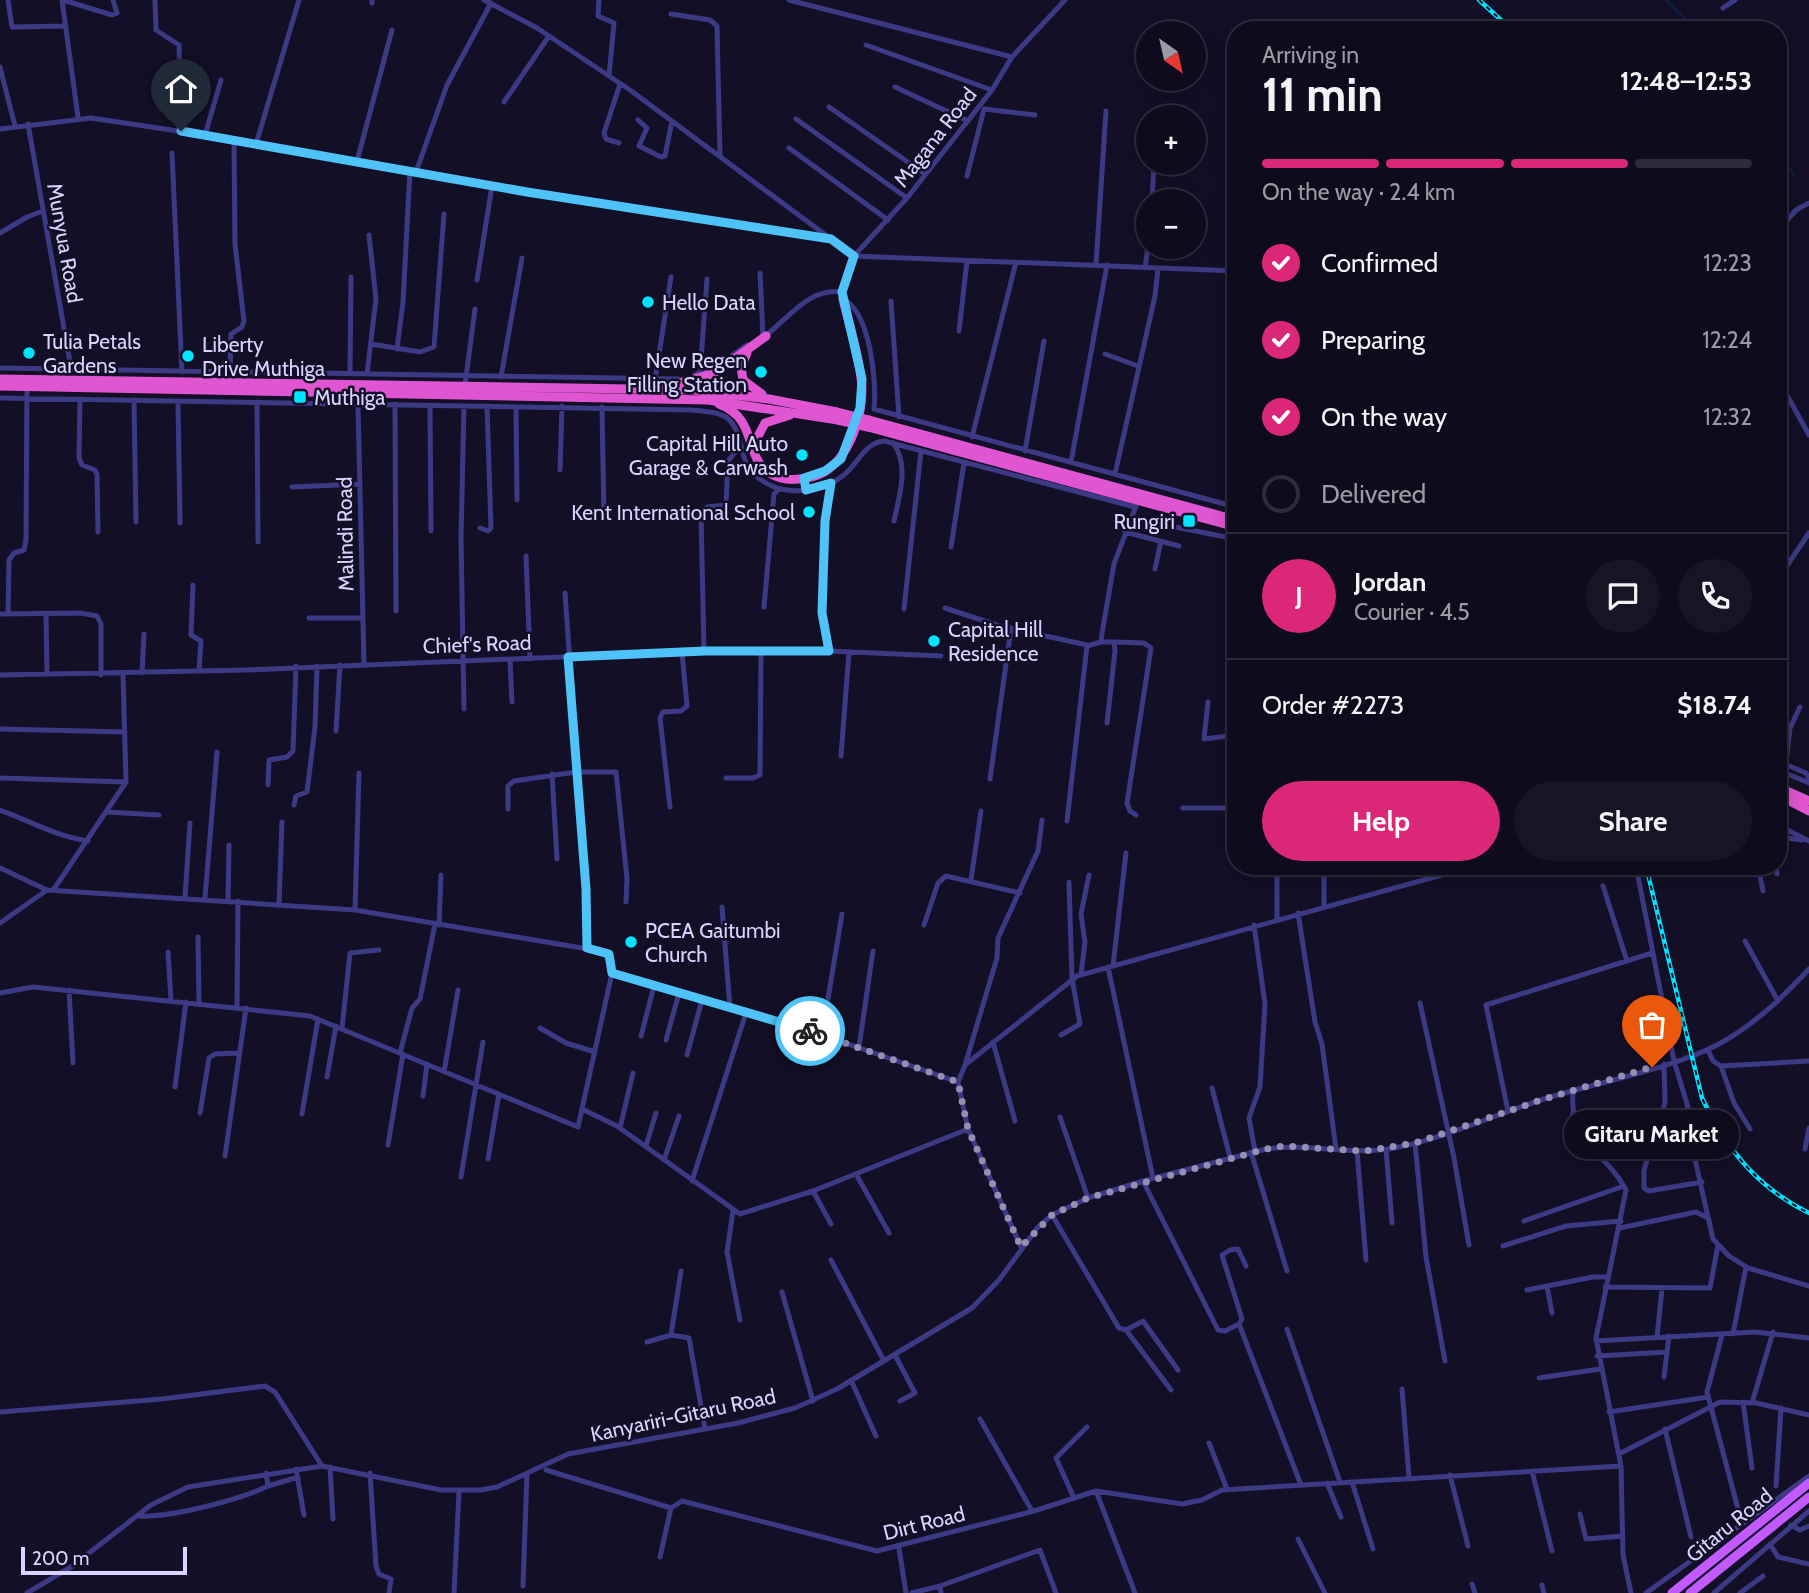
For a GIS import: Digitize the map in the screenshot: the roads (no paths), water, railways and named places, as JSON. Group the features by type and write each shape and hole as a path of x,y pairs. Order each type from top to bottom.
{"highway":[{"path":"708,400 728,407 742,419 757,458 769,473 780,478 804,478 825,471 841,459 860,408 862,379 842,295"},
{"path":"621,389 697,380 730,365 764,336"},
{"path":"750,349 740,373 748,387 838,416 1227,518"},
{"path":"0,379 331,383 564,382 621,389 694,390 811,406"},
{"path":"0,386 247,389 331,383 630,403 667,404 708,400 817,415"},
{"path":"757,458 757,438 765,423 781,415 838,416"},
{"path":"868,423 1137,503 1227,525"},
{"path":"1787,791 1809,801"},
{"path":"1787,800 1809,811"}],"main road":[{"name":"Gitaru Road","path":"1672,1593 1809,1483"},
{"name":"Gitaru Road","path":"1690,1593 1809,1497"}],"street":[{"path":"8,0 12,27 65,26"},
{"path":"78,117 62,0 112,15 117,12 113,0"},
{"path":"256,144 299,0"},
{"path":"484,0 549,36 609,76 854,256 1227,271"},
{"path":"499,8 501,0"},
{"path":"600,0 598,16 614,23 609,76"},
{"path":"789,0 1012,57"},
{"name":"Magana Road","path":"842,295 854,256 888,220 968,121 981,109 1012,57 1065,0"},
{"path":"1723,8 1735,0"},
{"path":"155,1 156,30 180,45 181,131"},
{"path":"397,349 413,171 447,85 491,4"},
{"path":"671,14 710,20 716,26 720,155"},
{"path":"357,161 392,30"},
{"path":"504,102 549,36"},
{"path":"866,45 992,90"},
{"path":"0,67 15,126"},
{"path":"205,135 221,80"},
{"path":"619,143 606,139 604,133 620,84"},
{"path":"895,88 968,121"},
{"path":"829,107 925,174"},
{"path":"967,176 981,109 1035,115"},
{"path":"1096,264 1106,111"},
{"path":"0,129 78,117 181,131 492,186 831,239"},
{"path":"796,119 907,198"},
{"path":"638,120 647,128 639,145 662,157 665,156 672,121"},
{"name":"Munyua Road","path":"28,124 71,368"},
{"path":"230,373 230,334 242,327 244,321 235,244 234,140"},
{"path":"789,148 888,220"},
{"path":"172,153 182,372"},
{"path":"477,280 492,186"},
{"path":"1787,220 1796,210 1809,203"},
{"path":"0,233 43,211"},
{"path":"371,344 420,352 434,347 444,214"},
{"path":"367,374 376,299 369,235"},
{"path":"501,377 522,258"},
{"path":"1145,268 1146,259"},
{"path":"959,331 967,261"},
{"path":"972,437 1016,262"},
{"path":"1071,463 1107,265"},
{"path":"1115,474 1158,270"},
{"path":"760,273 764,336"},
{"path":"350,374 351,277"},
{"path":"655,380 671,277"},
{"path":"699,373 707,279"},
{"path":"0,368 230,373 331,383 350,374 466,381 501,377 564,382 676,380 699,373 764,336 812,296 825,291 842,295 856,307 874,374 874,409 1227,505"},
{"path":"891,301 899,417"},
{"path":"466,381 475,309"},
{"path":"1025,451 1044,341"},
{"path":"1105,354 1138,366"},
{"path":"17,368 17,379"},
{"path":"48,369 49,379"},
{"path":"135,381 136,370"},
{"path":"331,383 331,403"},
{"path":"8,614 9,560 14,553 24,550 26,540 27,386"},
{"path":"245,402 247,389"},
{"path":"1787,395 1809,435"},
{"path":"0,398 516,407 602,407 630,403"},
{"path":"80,399 79,458 82,465 94,470 97,475 98,532"},
{"path":"134,400 136,522"},
{"path":"178,401 180,523"},
{"path":"257,402 258,542"},
{"name":"Malindi Road","path":"358,404 363,664"},
{"path":"395,404 396,611"},
{"path":"667,404 724,415 736,425 748,467 766,484 778,490 806,490 831,483 852,469 869,446 876,442 892,443 964,463 1137,503 1114,564 1101,642"},
{"path":"430,405 430,531"},
{"path":"464,406 464,709"},
{"path":"480,528 488,531 491,528 487,406"},
{"path":"560,470 562,406"},
{"path":"516,407 517,500"},
{"path":"602,407 604,519"},
{"path":"892,443 900,454 902,466 894,522"},
{"path":"705,651 701,513 707,507 726,505 729,457 741,446"},
{"path":"904,609 921,451"},
{"path":"951,547 964,463"},
{"path":"804,478 806,490"},
{"path":"829,651 822,613 825,521 831,483"},
{"path":"292,486 360,484"},
{"path":"764,607 774,494 778,490"},
{"path":"1130,518 1227,537"},
{"path":"1125,532 1179,546"},
{"path":"1787,566 1809,533"},
{"path":"1155,569 1161,541"},
{"path":"526,556 530,659"},
{"path":"193,585 191,635 201,641 200,670"},
{"path":"565,593 586,889 587,948"},
{"path":"945,608 1011,628 1087,645 1101,642 1144,643 1151,648 1127,803 1130,811 1136,815"},
{"path":"46,613 47,674"},
{"path":"0,614 80,613 100,619 101,674"},
{"path":"309,618 363,618"},
{"path":"989,779 1011,628"},
{"path":"142,673 144,634"},
{"path":"1107,723 1114,642"},
{"path":"1067,821 1087,645"},
{"path":"726,779 753,778 760,775 761,650"},
{"name":"Chief's Road","path":"0,675 123,674 705,651 829,651 941,656"},
{"path":"670,807 660,718 663,712 681,710 687,706 682,652"},
{"path":"841,756 849,652"},
{"path":"510,660 512,702"},
{"path":"336,732 340,665"},
{"path":"268,785 270,760 287,757 293,751 296,666"},
{"path":"294,805 296,796 307,792 317,666"},
{"path":"54,889 126,782 123,674"},
{"path":"1208,702 1204,739 1227,737"},
{"path":"1787,755 1790,728 1800,707"},
{"path":"0,729 125,732"},
{"path":"205,898 217,752"},
{"path":"1787,764 1806,773 1809,781"},
{"path":"508,809 510,783 576,772 603,770 618,774 627,879 626,902"},
{"path":"1787,773 1809,781"},
{"path":"355,910 359,774"},
{"path":"552,774 557,859"},
{"path":"0,778 126,782"},
{"path":"1183,808 1227,808"},
{"path":"0,810 18,815 60,836 88,841"},
{"path":"971,880 981,811"},
{"path":"107,812 159,815"},
{"path":"1021,1247 968,1129 958,1082 997,958 998,938 1038,851 1042,820"},
{"path":"278,904 282,822"},
{"path":"185,897 190,823"},
{"path":"1787,830 1807,840"},
{"path":"1807,840 1809,831"},
{"path":"1787,837 1807,840"},
{"path":"278,841 278,904"},
{"path":"228,900 229,845"},
{"path":"1126,853 1111,966 1153,1178"},
{"path":"0,868 47,891"},
{"path":"388,1144 412,1008 421,999 437,924 441,875"},
{"path":"1081,975 1085,942 1081,914 1089,875"},
{"path":"1276,919 1277,875"},
{"path":"1324,875 1324,907"},
{"path":"965,1065 1072,978 1254,925 1441,875"},
{"path":"1638,875 1674,1061 1690,1114 1694,1155 1702,1182 1706,1217 1718,1245 1746,1267 1809,1286"},
{"path":"1760,875 1763,891"},
{"path":"923,925 941,880 949,876 1020,893"},
{"path":"1061,1035 1080,1024 1072,978 1069,882"},
{"path":"1603,886 1627,961"},
{"path":"0,923 54,889 355,910 587,948 609,954 612,973 578,1127 318,1019 246,1008 33,987 0,993"},
{"path":"237,1007 238,901"},
{"path":"722,907 730,1008"},
{"path":"822,1035 842,914"},
{"path":"1298,914 1315,1022 1322,1044 1336,1149"},
{"path":"1254,925 1265,1004 1260,1087 1249,1118 1253,1151 1287,1271"},
{"path":"198,937 199,1003"},
{"path":"1745,940 1778,1001"},
{"path":"327,1077 339,1027 350,953 379,950"},
{"path":"859,1047 873,951"},
{"path":"168,952 171,1000"},
{"path":"1508,1111 1486,1005 1652,953"},
{"name":"Kanyariri-Gitaru Road","path":"27,1593 71,1567 169,1495 188,1488 266,1473 322,1466 459,1492 497,1487 568,1454 764,1417 813,1401 972,1308 999,1280 1021,1247 1052,1215 1088,1198 1253,1151 1283,1146 1386,1149 1449,1133 1508,1111 1708,1049 1745,1028 1778,1001 1809,969"},
{"path":"612,973 822,1035 958,1082"},
{"path":"642,1036 654,986"},
{"path":"69,990 74,1063"},
{"path":"444,1072 458,990"},
{"path":"666,1040 679,993"},
{"path":"687,1055 702,1000"},
{"path":"175,1087 186,1002"},
{"path":"1420,1003 1449,1133 1469,1245"},
{"path":"225,1156 246,1008"},
{"path":"692,1181 746,1013"},
{"path":"302,1114 318,1019"},
{"path":"540,1028 566,1043 594,1052"},
{"path":"461,1177 483,1042"},
{"path":"993,1042 1015,1121"},
{"path":"1708,1049 1713,1061 1721,1066 1809,1061"},
{"path":"200,1112 209,1058 215,1054 240,1053"},
{"path":"424,1096 427,1064"},
{"path":"1664,1064 1666,1094 1644,1170 1644,1188 1649,1191 1702,1182"},
{"path":"1721,1066 1734,1102 1750,1129"},
{"path":"620,1128 634,1073"},
{"path":"1212,1088 1230,1157"},
{"path":"1573,1090 1572,1115 1580,1135 1624,1186 1620,1224 1596,1341 1621,1466 1623,1536 1631,1593"},
{"path":"488,1159 499,1094"},
{"path":"582,1109 620,1128 733,1211 746,1214 813,1191 968,1129"},
{"path":"646,1146 656,1112"},
{"path":"1572,1115 1659,1124"},
{"path":"663,1160 679,1116"},
{"path":"1060,1117 1088,1198"},
{"path":"1805,1149 1809,1128"},
{"path":"1415,1143 1426,1257 1445,1361"},
{"path":"1386,1149 1392,1223"},
{"path":"1357,1150 1366,1259"},
{"path":"856,1174 888,1233"},
{"path":"1143,1181 1218,1330 1225,1331 1242,1320 1222,1255 1230,1250 1238,1250 1246,1266"},
{"path":"1524,1221 1624,1186"},
{"path":"813,1191 831,1224"},
{"path":"733,1211 727,1252 740,1320"},
{"path":"1503,1246 1566,1226 1620,1224 1696,1212 1706,1217"},
{"path":"1052,1215 1116,1323 1126,1331 1171,1390"},
{"path":"1605,1287 1710,1288 1718,1245"},
{"path":"831,1260 884,1361"},
{"path":"1732,1334 1746,1267"},
{"path":"671,1335 681,1270"},
{"path":"1527,1290 1607,1277"},
{"path":"1547,1286 1552,1313"},
{"path":"1657,1337 1662,1289"},
{"path":"782,1292 813,1401"},
{"path":"1126,1331 1143,1321 1178,1370"},
{"path":"1239,1324 1301,1485"},
{"path":"1287,1329 1340,1482"},
{"path":"1752,1403 1773,1332"},
{"path":"1596,1341 1773,1332 1809,1338"},
{"path":"647,1342 671,1335 689,1338 705,1429"},
{"path":"1722,1335 1707,1386 1708,1397 1742,1524"},
{"path":"1664,1377 1670,1336"},
{"path":"1597,1356 1667,1352"},
{"path":"895,1355 915,1393 900,1401"},
{"path":"1539,1378 1600,1369"},
{"path":"851,1380 876,1436"},
{"path":"0,1412 162,1399 265,1386 275,1392 322,1466"},
{"path":"1402,1389 1409,1477"},
{"path":"1609,1412 1708,1397"},
{"path":"1743,1402 1752,1468"},
{"path":"1619,1454 1712,1405 1743,1402 1809,1415"},
{"path":"1776,1486 1781,1408"},
{"path":"980,1419 1032,1511"},
{"path":"1074,1498 1056,1458 1087,1427"},
{"path":"1665,1429 1691,1537"},
{"path":"1209,1443 1229,1489"},
{"name":"Dirt Road","path":"546,1470 671,1508 674,1503 682,1501 869,1549 899,1548 1096,1491 1182,1504 1202,1500 1229,1489 1621,1466"},
{"path":"330,1467 333,1519"},
{"path":"296,1469 304,1515"},
{"path":"1532,1471 1552,1551"},
{"path":"266,1473 268,1486"},
{"path":"523,1586 527,1473"},
{"path":"370,1474 376,1566 379,1574 391,1579 389,1593"},
{"path":"1450,1475 1468,1546"},
{"path":"1646,1593 1809,1476"},
{"path":"137,1516 174,1513 247,1495 298,1477"},
{"path":"1352,1482 1373,1549"},
{"path":"1327,1483 1341,1517"},
{"path":"1096,1491 1135,1593"},
{"path":"454,1593 459,1492"},
{"path":"660,1557 671,1508"},
{"path":"1714,1593 1809,1511"},
{"path":"1580,1514 1586,1539 1623,1536"},
{"path":"1791,1525 1800,1531 1809,1526"},
{"path":"1298,1539 1325,1593"},
{"path":"1770,1544 1778,1557 1809,1564"},
{"path":"899,1548 906,1593"},
{"path":"912,1593 940,1586 1040,1550 1056,1593"},
{"path":"1741,1593 1763,1576"},
{"path":"1472,1584 1475,1593"},
{"path":"940,1586 941,1593"},
{"path":"1542,1586 1544,1593"}],"waterway":[{"path":"1666,0 1687,21"},
{"path":"1787,163 1794,175"}],"railway":[{"path":"1479,0 1502,21"},
{"path":"1648,875 1702,1098 1711,1117 1733,1150 1759,1179 1774,1192 1809,1213"}],"place":[{"name":"Hello Data","path":"648,302"},
{"name":"Tulia Petals Gardens","path":"29,353"},
{"name":"Liberty Drive Muthiga","path":"188,356"},
{"name":"New Regen Filling Station","path":"761,372"},
{"name":"Muthiga","path":"300,397"},
{"name":"Capital Hill Auto Garage & Carwash","path":"802,455"},
{"name":"Kent International School","path":"809,512"},
{"name":"Rungiri","path":"1189,521"},
{"name":"Capital Hill Residence","path":"934,641"},
{"name":"PCEA Gaitumbi Church","path":"631,942"},
{"name":"Gitaru Market","path":"1652,1067"}]}
